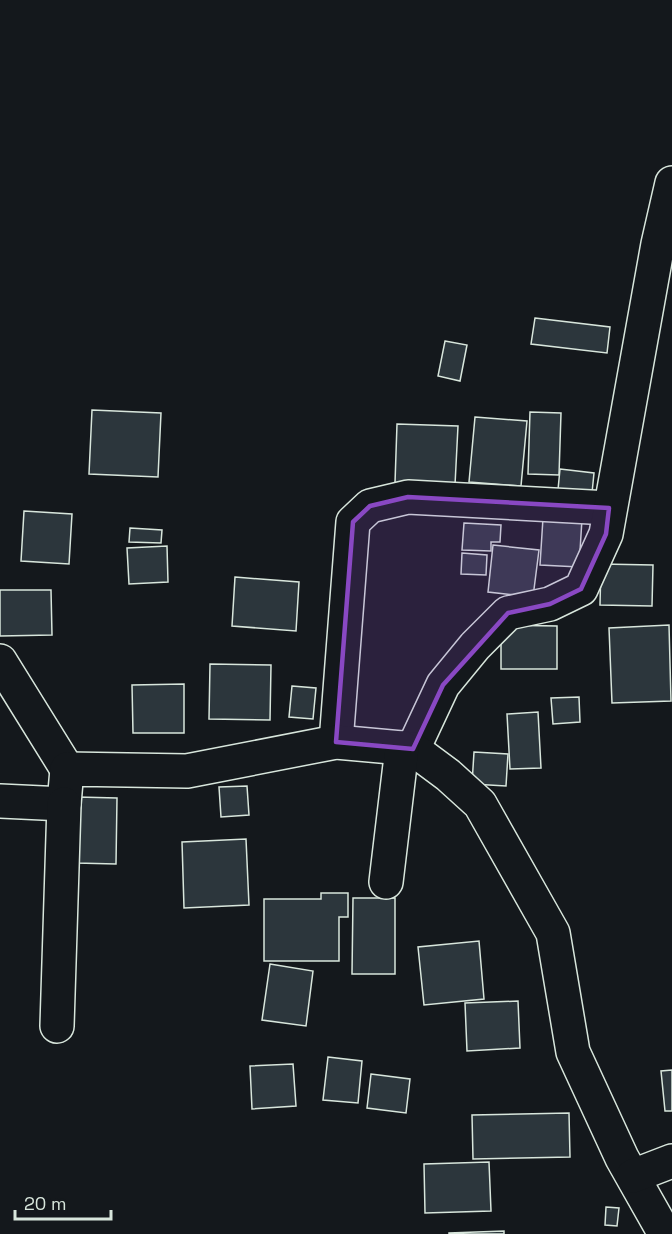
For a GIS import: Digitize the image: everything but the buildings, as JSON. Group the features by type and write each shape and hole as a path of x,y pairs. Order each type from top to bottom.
{"street":[{"path":"386,882 407,748 443,685 475,645 508,613 550,604 580,589 606,534 609,507 658,244 672,183"},
{"path":"336,742 353,522 370,506 408,497 609,507"},
{"path":"0,662 67,769 57,1026"},
{"path":"67,769 187,771 336,742 407,748 448,775 480,804 553,933 573,1052 604,1122 665,1234"},
{"path":"0,801 64,804"},
{"path":"633,1176 672,1161"}],"highlighted area":[{"path":"408,497 609,508 606,534 581,589 550,604 508,613 443,685 413,749 336,742 353,522 370,506"}]}
